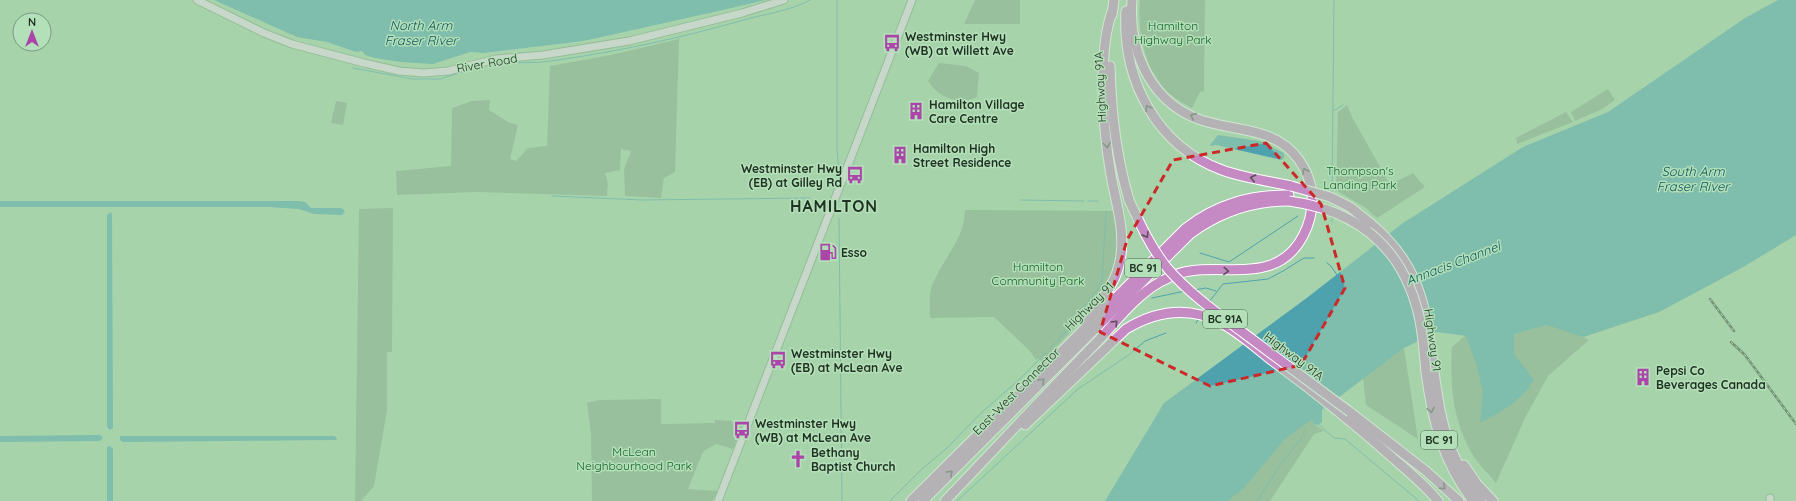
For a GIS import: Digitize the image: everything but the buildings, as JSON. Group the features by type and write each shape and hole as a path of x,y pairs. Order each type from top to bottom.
{"highway":[{"path":"1126,0 1125,26 1129,58 1134,79 1142,98 1167,134 1200,160 1290,194"},
{"path":"945,501 1093,346 1149,290 1172,276 1189,271 1243,271 1273,265 1298,245 1308,226 1312,209 1311,186 1302,165 1287,147 1277,140 1256,132 1195,118 1182,111 1160,94 1146,73 1135,44 1131,14 1132,0"},
{"path":"1023,389 1097,305 1114,279 1119,266 1122,250 1121,231 1110,167 1103,101 1106,34 1113,4"},
{"name":"Highway 91A","path":"1113,4 1109,55 1111,101 1121,171 1129,200 1143,231 1154,249 1168,269 1205,304 1367,430 1426,471 1459,501"},
{"name":"Highway 91","path":"1159,263 1190,234 1216,217 1234,209 1290,194 1344,216 1372,234 1393,257 1412,290 1430,371 1452,452 1460,470 1482,501"},
{"name":"Highway 91","path":"1023,389 1171,241 1194,221 1217,208 1235,201 1252,197 1290,194 1330,197 1350,207 1378,229 1399,252 1418,287 1429,327 1430,404 1439,439 1454,473 1473,501"},
{"name":"East-West Connector","path":"923,501 1159,263"},
{"path":"986,458 1040,412 1108,344 1126,329 1142,319 1172,312 1188,312 1203,316 1226,327 1367,430 1421,476 1444,501"},
{"name":"East-West Connector","path":"911,501 1023,389"},
{"path":"1367,430 1438,501"},
{"path":"1447,435 1465,468 1477,484 1493,501"}],"street":[{"name":"River Road","path":"197,0 264,33 292,44 399,71 424,73 448,71 496,59 543,55 630,41 749,11 784,0"},
{"path":"718,501 912,0"}],"highlighted area":[{"path":"1266,143 1321,204 1345,288 1301,365 1210,386 1100,332 1127,240 1173,160"}],"green space":[{"path":"975,0 1020,0 1020,24 964,24"},
{"name":"Hamilton Highway Park","path":"1140,0 1205,0 1204,91 1200,92 1192,108 1171,95 1162,86 1149,64 1140,26"},
{"path":"679,39 675,172 664,178 661,198 625,196 624,169 631,151 621,149 620,170 605,173 608,183 607,196 477,192 397,195 396,171 451,166 452,108 472,101 490,100 489,110 508,122 518,125 510,159 516,161 528,148 547,146 550,66 611,55"},
{"path":"939,63 966,66 979,73 977,97 957,100 943,96 937,92 928,81"},
{"path":"1608,89 1615,100 1602,109 1575,121 1571,112"},
{"path":"336,101 347,103 343,125 331,123"},
{"name":"Thompson's Landing Park","path":"1347,105 1352,117 1389,183 1391,184 1413,173 1425,187 1377,218 1366,208 1336,190 1338,112"},
{"path":"1566,112 1573,122 1517,144 1516,138"},
{"path":"393,208 392,352 387,352 387,410 374,486 361,501 355,501 359,209"},
{"name":"Hamilton Community Park","path":"965,210 1115,211 1118,252 1116,266 1111,278 1095,304 1042,362 1038,358 1036,360 1030,351 994,317 930,318 932,285 961,231"},
{"path":"1796,235 1743,267 1659,312 1583,337 1589,340 1548,376 1525,418 1496,483 1481,466 1471,451 1458,422 1453,398 1451,372 1452,347 1466,335 1488,336 1481,423 1513,334 1547,325"},
{"path":"1404,348 1418,439 1366,405 1363,378"},
{"name":"McLean Neighbourhood Park","path":"661,399 661,424 715,423 715,420 743,423 733,449 716,444 705,450 688,489 718,491 712,501 592,501 591,434 587,403 599,400"},
{"path":"1312,418 1314,424 1324,431 1314,434 1270,501 1221,501 1284,440"}],"water":[{"name":"North Arm Fraser River","path":"211,0 765,0 646,30 565,44 458,58 426,67 392,63 359,55 326,43 298,39"},
{"name":"South Arm Fraser River","path":"1778,0 1796,0 1796,235 1743,267 1659,312 1583,337 1547,325 1514,334 1514,354 1534,380 1529,388 1517,400 1480,423 1483,392 1476,363 1466,336 1437,332 1404,348 1322,410 1322,422 1318,425 1314,424 1312,419 1284,440 1244,488 1228,501 1105,501 1164,403 1308,297 1403,223 1523,147 1608,112 1745,18"},
{"path":"1218,135 1259,141 1284,153 1284,158 1282,160 1216,145 1211,146 1210,145"},
{"path":"0,201 297,201 305,202 311,208 340,208 345,212 342,215 314,214 299,209 268,207 0,207"},
{"path":"111,212 113,428 110,430 107,427 107,215"},
{"path":"100,435 103,438 100,441 0,442 0,436"},
{"path":"120,436 334,436 337,440 123,442 120,440"},
{"path":"110,446 113,449 113,501 107,501 107,447"}],"pier":[{"path":"209,0 214,0 297,37 327,42 356,52 362,51 365,55 375,58 401,62 433,64 470,52 483,53 584,41 767,0 766,2 742,9 646,32 566,46 458,60 426,69 391,65 358,57 326,45 297,41 263,28"}],"waterway":[{"path":"494,63 550,61 650,44 784,10 810,0"},
{"path":"837,0 837,150 839,172"},
{"path":"1332,193 1334,0"},
{"path":"353,68 412,79 440,79 479,67"},
{"path":"1333,111 1343,105"},
{"path":"552,196 642,200 810,198"},
{"path":"1021,200 1084,201"},
{"path":"1088,201 1098,201"},
{"path":"890,501 923,468 947,448 980,414 1022,377 1059,339 1078,316 1102,282 1106,211"},
{"path":"1200,253 1229,262 1298,216"},
{"path":"1332,217 1332,222"},
{"path":"839,218 842,501"},
{"path":"1209,302 1223,284 1268,279 1304,258 1314,258"},
{"path":"1327,263 1337,275"},
{"path":"1194,290 1206,288 1216,291"},
{"path":"1152,298 1185,291"},
{"path":"1196,323 1199,318"},
{"path":"957,501 1078,389 1130,354 1145,341 1166,333"},
{"path":"1319,425 1334,438 1345,439 1419,501"},
{"path":"1257,501 1279,467 1300,440 1306,429"}],"railway":[{"path":"1710,299 1734,331"},
{"path":"1731,342 1745,355 1796,424"}],"place":[{"name":"Westminster Hwy (WB) at Willett Ave","path":"892,43"},
{"name":"Hamilton Village Care Centre","path":"916,111"},
{"name":"Hamilton High Street Residence","path":"900,155"},
{"name":"Westminster Hwy (EB) at Gilley Rd","path":"855,175"},
{"name":"Esso","path":"828,252"},
{"name":"Westminster Hwy (EB) at McLean Ave","path":"778,360"},
{"name":"Pepsi Co Beverages Canada","path":"1643,377"},
{"name":"Westminster Hwy (WB) at McLean Ave","path":"742,430"},
{"name":"Bethany Baptist Church","path":"798,459"}],"district":[{"name":"HAMILTON","path":"834,206"}],"water label":[{"name":"Annacis Channel","path":"1453,263"}]}
